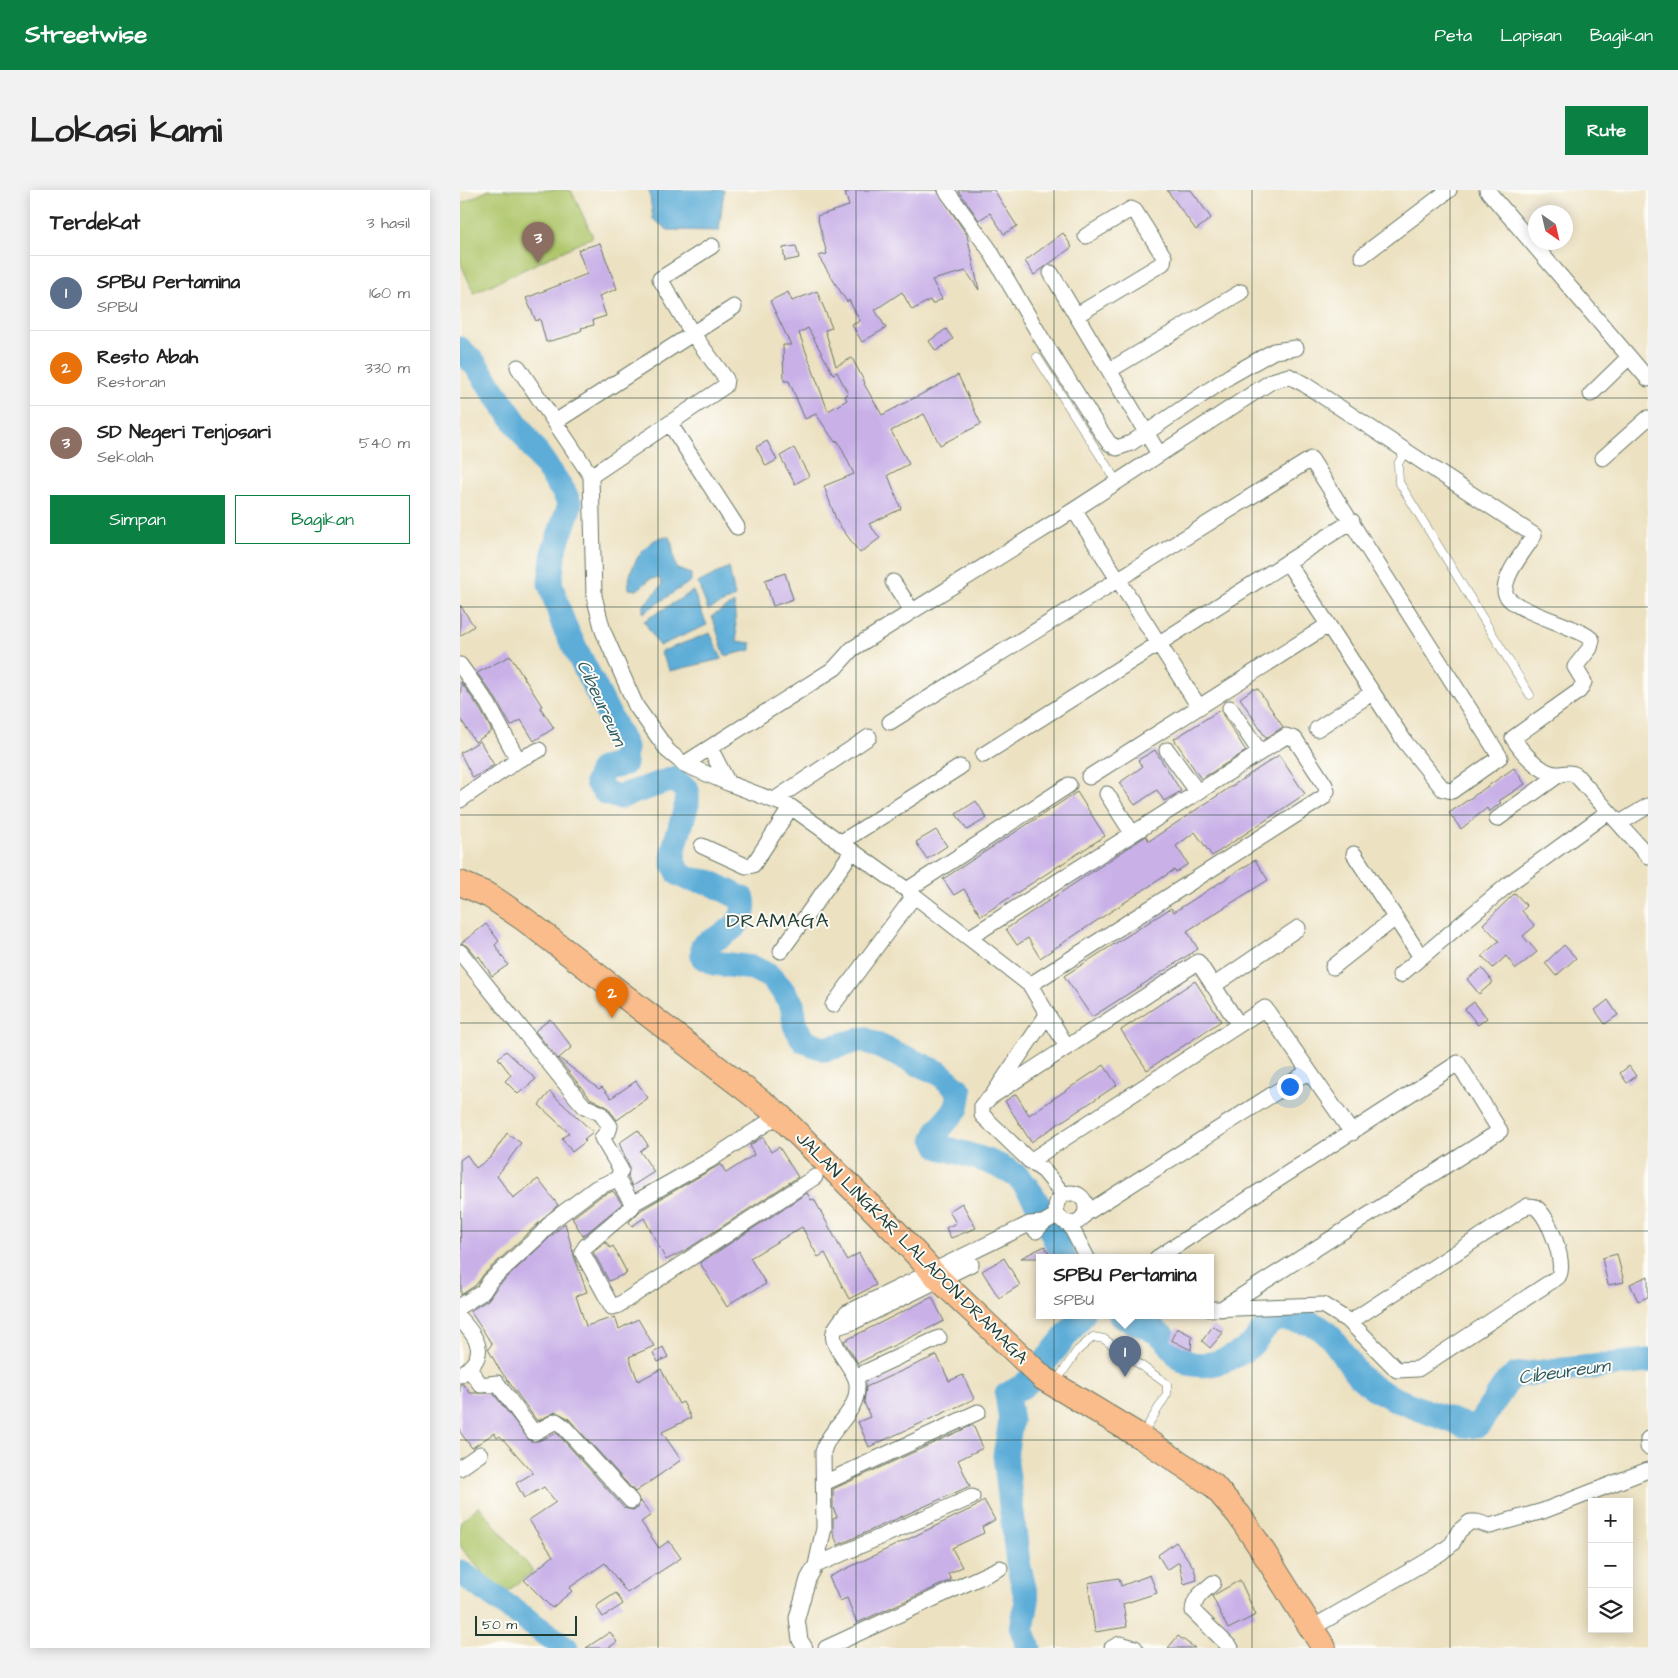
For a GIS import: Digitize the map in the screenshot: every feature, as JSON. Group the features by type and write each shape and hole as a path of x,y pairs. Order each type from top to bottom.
{"main road":[{"name":"JALAN LINGKAR LALADON-DRAMAGA","path":"460,883 490,896 524,919 779,1115 935,1275 1048,1382 1140,1437 1213,1485 1239,1515 1324,1648"}],"street":[{"path":"946,190 989,249 1042,339 1109,443 1116,448 1122,447 1230,376 1274,351 1296,348"},
{"path":"1362,256 1449,190"},
{"path":"1487,190 1648,379"},
{"path":"1077,315 1162,263 1164,257 1139,216 1131,209 1086,236"},
{"path":"591,476 725,386 726,379 692,333 660,279 712,246"},
{"path":"1051,273 1159,454"},
{"path":"1110,370 1241,292"},
{"path":"555,422 734,307"},
{"path":"1591,394 1629,357"},
{"path":"518,368 591,476 594,596 603,631 643,718 663,746 684,764 792,807 910,893 1030,985 1067,1047"},
{"path":"684,764 836,668 852,649 1074,510 1272,382 1289,376 1534,535 1510,575 1505,590 1506,594 1519,607 1583,633 1592,640 1590,648 1575,667 1584,682 1579,691 1513,738 1519,748 1537,764 1548,772 1560,774"},
{"path":"1603,458 1648,418"},
{"path":"670,424 737,527"},
{"path":"890,722 1118,578 1312,459 1500,757 1452,791 1447,791 1421,764 1372,693 1287,562"},
{"path":"1074,510 1199,707"},
{"path":"983,755 1352,521"},
{"path":"893,582 912,611"},
{"path":"1089,777 1328,625"},
{"path":"460,665 488,704 518,760"},
{"path":"1317,729 1372,693"},
{"path":"1230,708 1260,752"},
{"path":"970,938 1197,791 1286,736 1295,739 1325,785 1327,791 1324,797 1030,985"},
{"path":"774,800 869,737"},
{"path":"710,748 728,783"},
{"path":"460,800 518,760 538,750"},
{"path":"1167,750 1197,791"},
{"path":"781,951 846,848 960,767"},
{"path":"1497,819 1560,774 1568,772 1576,775 1648,856"},
{"path":"833,1004 910,893 1069,785"},
{"path":"1107,794 1132,833"},
{"path":"1620,824 1648,806"},
{"path":"702,846 746,866 753,865 792,807"},
{"path":"1400,975 1510,882 1608,812"},
{"path":"1354,854 1421,957"},
{"path":"1333,967 1395,918"},
{"path":"1213,986 1298,928"},
{"path":"460,952 577,1098 584,1106 600,1113 610,1126 602,1138 621,1170 616,1179 596,1188 552,1221 541,1234 496,1275 482,1292 460,1306"},
{"path":"1064,1194 1044,1171 1030,1161 982,1116 982,1105 992,1096 1198,962 1239,1025"},
{"path":"1030,1161 1265,1008 1352,1133"},
{"path":"992,1096 1047,1016"},
{"path":"1163,1254 1458,1063 1500,1132 1216,1309"},
{"path":"804,1648 800,1640 797,1618 808,1578 816,1565 824,1528 825,1445 854,1404 856,1393 855,1376 835,1343 834,1332 847,1313 1101,1203 1309,1071"},
{"path":"779,1115 710,1160 632,1204 629,1211 583,1249 583,1254 614,1308 815,1176"},
{"path":"616,1179 632,1204"},
{"path":"1065,1220 1085,1202 1076,1194 1064,1194 1057,1202 1065,1220 1085,1254"},
{"path":"1216,1309 1323,1305 1350,1322 1397,1370 1418,1369 1558,1278 1562,1268 1553,1234 1536,1208 1527,1206 1350,1322"},
{"path":"460,1319 473,1334 478,1350 477,1362 464,1372 481,1385 497,1384 534,1433 556,1421 564,1426 631,1501"},
{"path":"855,1376 939,1338"},
{"path":"824,1483 978,1412"},
{"path":"1648,1438 1648,1447"},
{"path":"460,1468 480,1454"},
{"path":"1312,1628 1439,1554 1452,1544 1459,1531 1470,1522 1490,1526 1543,1511 1648,1470"},
{"path":"816,1565 972,1497"},
{"path":"826,1648 1000,1568"},
{"path":"1213,1583 1198,1595 1194,1603 1194,1611 1231,1648"},
{"path":"1112,1648 1120,1644 1135,1648"}],"lane":[{"path":"1037,357 1117,482"},
{"path":"1405,451 1398,464 1399,482 1530,695"},
{"path":"1048,1382 1085,1341 1093,1336 1104,1339 1167,1384 1167,1394 1140,1437"}],"green space":[{"path":"489,190 571,190 593,237 474,293 460,262 460,204"},
{"path":"479,1506 533,1571 502,1596 460,1546 460,1522"}],"water":[{"path":"649,190 724,190 719,231 668,230 653,219"},
{"path":"661,537 669,537 677,569 691,574 691,581 643,613 643,606 662,585 659,578 650,579 637,590 629,589 630,574 637,558 642,552 654,540"},
{"path":"729,567 735,597 708,610 698,583"},
{"path":"693,591 707,625 659,646 644,621"},
{"path":"734,603 737,641 751,643 751,650 725,656 712,616"},
{"path":"710,633 722,659 670,671 660,652"}],"building":[{"path":"855,190 937,190 967,235 979,290 966,271 932,280 942,299 932,304 930,300 912,310 902,292 875,310 886,328 862,342 852,325 860,321 849,300 847,302 818,256 827,254 817,216 849,206 845,193"},
{"path":"958,190 994,190 1017,226 1004,234 990,213 979,220"},
{"path":"1167,190 1191,190 1211,218 1196,230"},
{"path":"1063,233 1072,247 1034,275 1025,261"},
{"path":"600,243 617,289 599,296 606,316 593,320 594,325 581,328 582,330 569,336 546,342 540,319 536,321 526,298 587,274 578,250"},
{"path":"796,246 799,258 785,261 783,248"},
{"path":"817,291 832,328 825,330 836,366 852,358 882,415 958,375 981,424 940,445 924,414 891,431 909,464 888,475 901,509 869,524 880,538 860,553 837,522 824,486 854,474 838,441 835,442 816,414 805,419 789,381 784,381 783,345 791,345 770,301 788,292 792,301","holes":["808,328 833,374 837,372 848,394 845,396 847,400 828,411 799,333"]},
{"path":"946,329 953,339 936,351 929,341"},
{"path":"767,441 777,460 766,466 756,447"},
{"path":"794,448 809,476 795,484 780,456"},
{"path":"785,573 793,599 773,606 765,580"},
{"path":"460,605 474,626 460,636"},
{"path":"510,656 554,728 534,741 521,720 511,726 496,699 477,673"},
{"path":"461,682 480,709 492,731 475,742 460,718"},
{"path":"1253,689 1258,689 1283,727 1266,738 1240,698"},
{"path":"1220,710 1246,751 1201,779 1174,739"},
{"path":"480,741 494,765 473,778 460,753"},
{"path":"1155,750 1181,791 1164,801 1157,790 1135,805 1119,783 1142,767 1138,760"},
{"path":"1279,755 1305,794 1212,856 1195,832 1176,846 1188,864 1176,872 1174,870 1040,958 1028,938 1017,945 1006,929 1146,836 1149,841"},
{"path":"1514,768 1525,784 1499,801 1501,803 1489,812 1487,808 1461,829 1449,813"},
{"path":"1077,792 1105,836 981,916 964,889 954,895 943,879"},
{"path":"976,801 987,818 967,830 956,814"},
{"path":"936,830 947,846 927,859 916,842"},
{"path":"1255,860 1268,880 1187,931 1198,949 1092,1017 1064,976 1171,908 1174,912"},
{"path":"1515,893 1527,906 1522,911 1535,926 1523,936 1537,952 1516,969 1506,956 1493,968 1482,956 1499,941 1483,924"},
{"path":"486,924 499,941 495,945 508,965 492,976 479,956 477,958 467,946 461,943"},
{"path":"1564,945 1576,958 1556,976 1545,963"},
{"path":"1482,968 1493,982 1479,994 1467,979"},
{"path":"1195,981 1221,1021 1147,1070 1121,1030"},
{"path":"1608,1000 1618,1015 1605,1024 1595,1010"},
{"path":"1474,1002 1487,1018 1478,1025 1465,1009"},
{"path":"550,1019 572,1047 558,1059 535,1031"},
{"path":"506,1051 536,1079 518,1094 505,1081 511,1075 498,1058"},
{"path":"559,1058 599,1089 602,1087 611,1098 636,1081 648,1098 617,1120 607,1107 590,1098"},
{"path":"1104,1065 1117,1085 1031,1142 1005,1101 1016,1094 1029,1115"},
{"path":"1629,1066 1636,1076 1627,1083 1620,1073"},
{"path":"550,1092 593,1132 584,1139 586,1141 572,1152 562,1138 569,1133 539,1105"},
{"path":"638,1130 648,1145 640,1151 654,1172 632,1186 628,1178 629,1166 619,1143"},
{"path":"507,1133 521,1143 497,1176 513,1198 538,1179 558,1205 484,1274 476,1285 461,1295 460,1160 467,1155 476,1168 491,1157"},
{"path":"763,1137 771,1152 779,1147 798,1177 686,1250 666,1260 644,1218 632,1226 629,1222 641,1210 721,1164 726,1173 754,1155 750,1145"},
{"path":"613,1191 622,1204 583,1236 572,1218 601,1196"},
{"path":"807,1193 811,1200 814,1199 847,1260 859,1253 876,1285 849,1299 825,1253 818,1257 802,1227 750,1258 766,1284 735,1300 727,1307 700,1263"},
{"path":"962,1203 976,1228 951,1238 946,1228 956,1223 949,1211"},
{"path":"565,1223 587,1292 576,1296 586,1326 615,1317 619,1329 638,1319 654,1346 629,1357 638,1381 661,1369 679,1404 683,1402 691,1418 662,1432 681,1460 635,1492 568,1418 556,1412 537,1421 498,1367 488,1349 492,1344 470,1311 488,1300 497,1287"},
{"path":"606,1242 610,1248 613,1246 627,1273 609,1281 593,1252"},
{"path":"1045,1246 1049,1254 1036,1254 1036,1258 1021,1258"},
{"path":"1617,1254 1624,1282 1608,1285 1602,1258"},
{"path":"1004,1258 1020,1285 999,1298 982,1271"},
{"path":"1648,1276 1648,1297 1638,1301 1630,1284"},
{"path":"932,1297 944,1321 858,1363 844,1341"},
{"path":"1213,1326 1223,1333 1210,1348 1202,1341"},
{"path":"1177,1328 1192,1336 1191,1350 1171,1340"},
{"path":"663,1347 668,1357 658,1362 653,1353"},
{"path":"937,1355 949,1381 963,1375 974,1399 869,1447 858,1422 870,1417 864,1402 866,1387"},
{"path":"460,1384 463,1384 470,1393 493,1393 530,1441 538,1441 557,1433 624,1508 633,1510 638,1508 640,1500 651,1515 641,1522 659,1548 669,1541 681,1558 627,1593 605,1563 569,1588 572,1591 552,1608 524,1580 553,1556 529,1520 556,1502 544,1487 524,1498 516,1483 533,1473 500,1436 497,1438 494,1433 472,1448 460,1432"},
{"path":"973,1425 983,1448 958,1460 970,1486 838,1545 833,1533 833,1519 837,1517 833,1508 833,1489"},
{"path":"984,1500 995,1520 982,1527 984,1533 952,1548 962,1567 948,1574 951,1580 857,1623 847,1598 840,1601 829,1577 975,1507"},
{"path":"1176,1542 1194,1568 1197,1580 1184,1584 1179,1562 1167,1570 1158,1555"},
{"path":"1150,1575 1157,1593 1123,1604 1127,1627 1095,1632 1088,1583 1119,1578 1121,1586"},
{"path":"1240,1580 1256,1615 1228,1629 1212,1596"},
{"path":"616,1593 623,1604 603,1617 596,1606"},
{"path":"610,1632 617,1642 608,1648 586,1648"},
{"path":"1178,1636 1195,1648 1168,1648"}],"waterway":[{"name":"Cibeureum","path":"460,349 475,364 564,492 570,505 554,550 550,583 564,626 625,747 624,764 602,769 597,782 606,793 619,797 673,779 687,790 687,804 674,848 673,862 679,874 689,879 709,882 743,899 744,908 738,923 726,933 703,946 703,957 714,963 753,968 769,976 780,987 792,1004 795,1025 804,1041 826,1049 863,1039 939,1073 960,1091 957,1108 940,1128 935,1138 940,1147 993,1163 1019,1178 1039,1206 1062,1254"},
{"path":"1029,1648 1022,1629 1027,1601 1018,1563 1005,1455 1011,1421 1007,1395 1031,1379 1080,1319"},
{"name":"Cibeureum","path":"1128,1319 1158,1333 1184,1361 1196,1365 1212,1364 1236,1355 1249,1347 1267,1326 1275,1320 1287,1319 1309,1323 1325,1332 1338,1346 1360,1377 1381,1392 1408,1405 1463,1425 1472,1426 1479,1424 1507,1382 1516,1375 1648,1361"},
{"path":"460,1572 566,1648"}],"place":[{"name":"SD Negeri Tenjosari","path":"538,263"},
{"name":"Resto Abah","path":"612,1018"},
{"name":"SPBU Pertamina","path":"1125,1377"}],"district":[{"name":"DRAMAGA","path":"778,921"}]}
